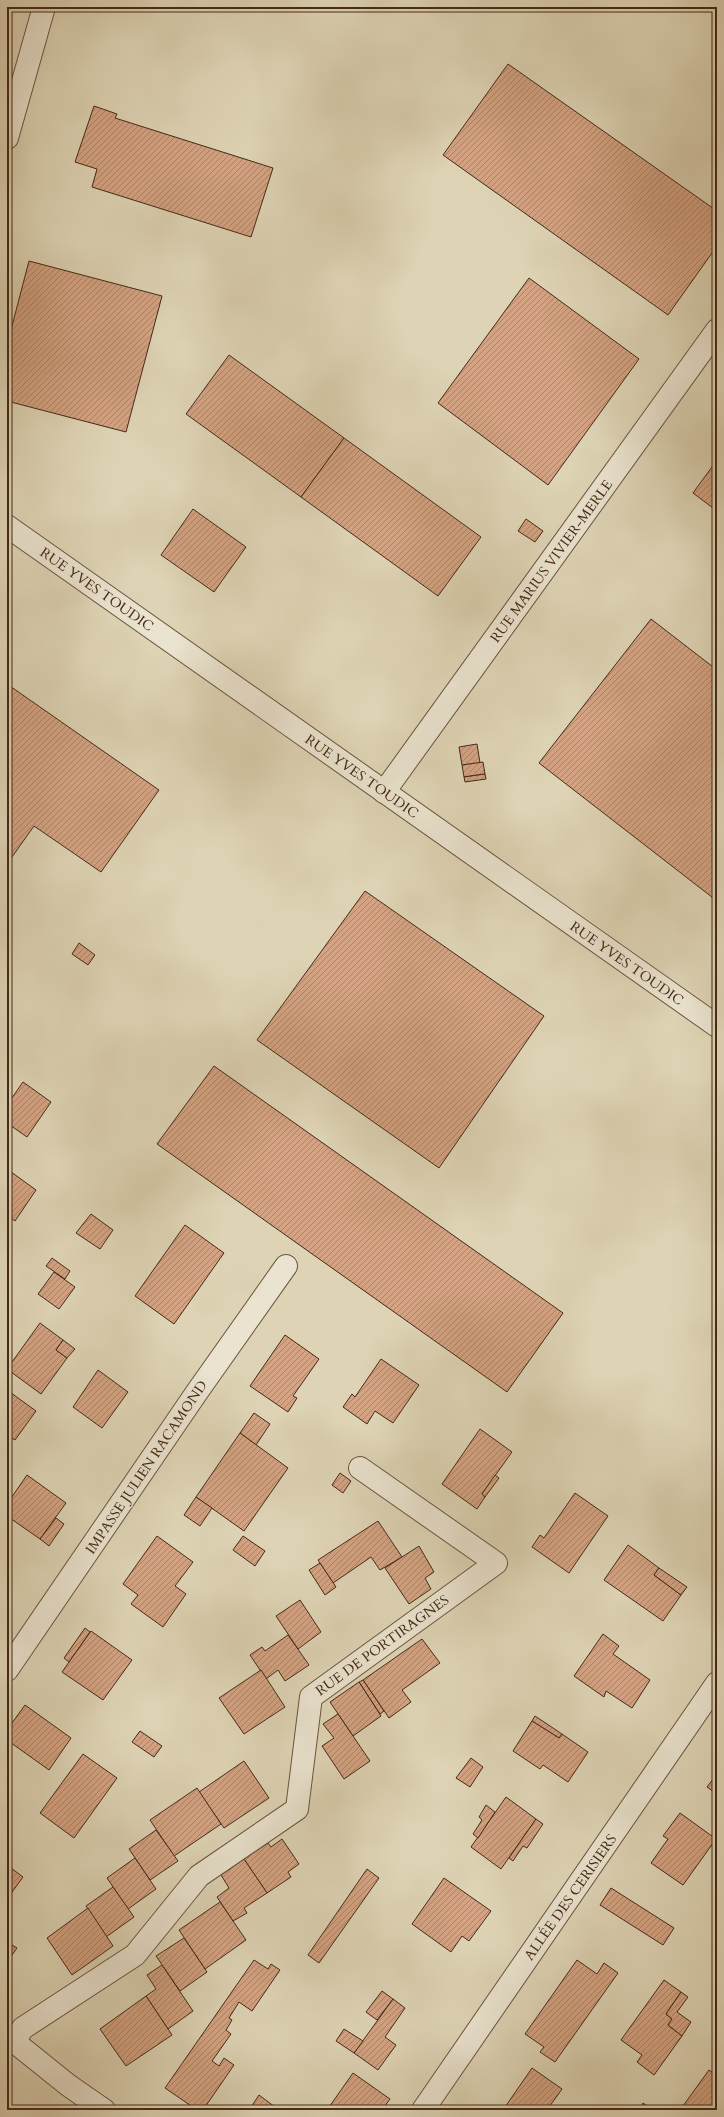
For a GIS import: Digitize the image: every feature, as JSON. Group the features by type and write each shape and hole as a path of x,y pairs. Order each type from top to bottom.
{"street":[{"path":"7,138 44,7"},
{"name":"RUE MARIUS VIVIER-MERLE","path":"384,792 717,330"},
{"name":"RUE YVES TOUDIC","path":"7,526 717,1026"},
{"name":"IMPASSE JULIEN RACAMOND","path":"7,1670 286,1266"},
{"name":"RUE DE PORTIRAGNES","path":"10,2038 135,1955 199,1876 297,1809 311,1696 496,1563 360,1468"},
{"name":"ALLÉE DES CERISIERS","path":"423,2110 717,1683"},
{"path":"10,2038 68,2085 104,2110"}],"building":[{"path":"508,64 717,211 717,246 668,315 443,155"},
{"path":"94,106 117,114 115,118 273,168 251,237 92,187 97,169 75,162"},
{"path":"29,261 162,296 126,432 7,401 7,345"},
{"path":"529,278 639,359 548,485 438,403"},
{"path":"229,355 344,438 301,497 186,414"},
{"path":"344,438 481,537 438,596 301,497"},
{"path":"717,460 717,511 693,493"},
{"path":"193,509 246,547 214,592 161,555"},
{"path":"526,519 543,531 535,542 518,531"},
{"path":"651,619 717,670 717,901 539,763"},
{"path":"7,684 159,790 101,872 34,826 7,864"},
{"path":"477,744 480,763 462,765 459,747"},
{"path":"483,762 485,774 464,777 462,765"},
{"path":"485,774 486,779 465,782 464,777"},
{"path":"365,891 544,1016 439,1168 257,1040"},
{"path":"79,943 95,955 88,965 72,954"},
{"path":"214,1066 563,1313 507,1392 157,1144"},
{"path":"23,1082 51,1102 27,1137 7,1123 7,1105"},
{"path":"7,1169 36,1190 15,1221 7,1215"},
{"path":"91,1214 113,1230 100,1249 76,1233"},
{"path":"185,1225 224,1253 174,1324 135,1296"},
{"path":"52,1258 70,1271 65,1279 46,1266"},
{"path":"54,1272 75,1287 59,1309 38,1294"},
{"path":"40,1323 63,1340 56,1350 67,1358 41,1394 7,1369"},
{"path":"285,1335 319,1359 293,1396 297,1398 288,1412 250,1386"},
{"path":"63,1340 75,1349 67,1358 56,1350"},
{"path":"381,1359 419,1385 393,1423 375,1411 367,1424 343,1407 352,1394 355,1397"},
{"path":"98,1370 128,1392 102,1428 73,1407"},
{"path":"7,1390 36,1411 15,1440 7,1435"},
{"path":"254,1413 270,1424 256,1445 240,1433"},
{"path":"480,1429 512,1452 482,1494 485,1497 477,1509 442,1484"},
{"path":"240,1433 288,1468 244,1531 196,1497"},
{"path":"340,1473 351,1481 343,1493 332,1485"},
{"path":"27,1475 66,1503 40,1539 7,1516 7,1504"},
{"path":"495,1475 499,1478 485,1497 482,1494"},
{"path":"575,1493 608,1516 569,1573 532,1547 540,1535 544,1538"},
{"path":"196,1497 212,1508 200,1526 184,1515"},
{"path":"56,1518 64,1524 49,1546 40,1539"},
{"path":"378,1521 402,1557 380,1570 371,1557 333,1583 318,1560"},
{"path":"157,1536 193,1562 175,1586 186,1594 163,1627 131,1604 138,1595 123,1584"},
{"path":"243,1536 265,1551 255,1566 233,1550"},
{"path":"628,1545 659,1568 654,1575 681,1595 663,1621 604,1580"},
{"path":"419,1546 434,1572 425,1578 431,1589 409,1604 385,1568"},
{"path":"320,1563 336,1587 325,1595 309,1570"},
{"path":"659,1568 687,1587 681,1595 654,1575"},
{"path":"300,1600 321,1632 298,1649 276,1616"},
{"path":"85,1628 90,1632 69,1662 64,1658"},
{"path":"91,1631 132,1660 103,1700 62,1672"},
{"path":"603,1634 619,1646 613,1654 650,1680 632,1708 606,1691 604,1697 574,1676"},
{"path":"288,1635 309,1665 285,1681 278,1670 266,1679 250,1655 262,1647 265,1651"},
{"path":"422,1639 440,1663 402,1690 411,1702 389,1718 363,1680"},
{"path":"261,1670 285,1707 244,1734 219,1698"},
{"path":"363,1680 384,1711 380,1714 359,1682"},
{"path":"359,1682 381,1716 353,1736 330,1702"},
{"path":"25,1705 71,1738 49,1770 7,1740 7,1730"},
{"path":"338,1714 370,1761 344,1779 322,1746 334,1738 323,1724"},
{"path":"535,1716 562,1734 559,1738 532,1721"},
{"path":"532,1721 559,1738 562,1734 588,1752 568,1782 543,1765 540,1769 513,1751"},
{"path":"140,1731 162,1746 154,1757 132,1742"},
{"path":"83,1754 117,1778 74,1838 40,1813"},
{"path":"471,1758 483,1767 470,1787 456,1778"},
{"path":"244,1761 269,1798 224,1828 199,1792"},
{"path":"717,1774 717,1794 707,1787"},
{"path":"197,1788 221,1824 174,1856 150,1820"},
{"path":"506,1797 536,1819 501,1869 471,1847"},
{"path":"486,1805 495,1812 478,1838 473,1834 482,1820 479,1817"},
{"path":"680,1813 716,1839 683,1885 651,1863 668,1839 663,1836"},
{"path":"536,1819 543,1824 527,1848 523,1846 513,1861 509,1858"},
{"path":"156,1830 178,1861 150,1880 129,1849"},
{"path":"282,1839 299,1864 288,1872 291,1877 267,1893 244,1859 268,1843 271,1847"},
{"path":"135,1858 156,1889 128,1909 107,1878"},
{"path":"244,1859 267,1893 244,1908 247,1913 233,1921 217,1897 229,1888 221,1875"},
{"path":"7,1865 23,1877 7,1899"},
{"path":"367,1869 379,1878 319,1963 308,1955"},
{"path":"444,1878 491,1911 469,1941 462,1936 451,1952 412,1924"},
{"path":"113,1887 134,1917 106,1937 86,1906"},
{"path":"611,1888 674,1928 663,1945 600,1905"},
{"path":"220,1902 246,1940 205,1969 179,1930"},
{"path":"88,1908 113,1946 72,1975 47,1938"},
{"path":"184,1938 207,1972 180,1991 156,1956"},
{"path":"7,1942 17,1948 7,1962"},
{"path":"254,1960 268,1969 271,1964 280,1970 252,2011 239,2002 229,2018 232,2020 226,2030 231,2034 212,2061 219,2066 224,2058 234,2065 203,2110 197,2110 165,2088"},
{"path":"577,1960 597,1974 604,1963 618,1973 555,2062 540,2052 544,2047 525,2034"},
{"path":"162,1965 193,2011 168,2029 146,1996 156,1989 147,1975"},
{"path":"664,1980 681,1992 666,2014 672,2019 668,2025 682,2036 654,2075 637,2062 642,2055 621,2040"},
{"path":"382,1991 393,1999 377,2020 366,2012"},
{"path":"681,1992 688,1997 677,2012 691,2022 682,2036 668,2025 672,2019 666,2014"},
{"path":"146,1996 172,2035 126,2066 100,2029"},
{"path":"393,1999 405,2008 385,2037 396,2045 378,2070 354,2053"},
{"path":"344,2029 363,2041 354,2053 336,2041"},
{"path":"532,2068 562,2089 547,2110 503,2110"},
{"path":"709,2070 717,2076 717,2110 689,2110 683,2106"},
{"path":"353,2073 390,2099 382,2110 327,2110"},
{"path":"259,2095 279,2110 249,2110"},
{"path":"643,2103 653,2110 639,2110"}]}
